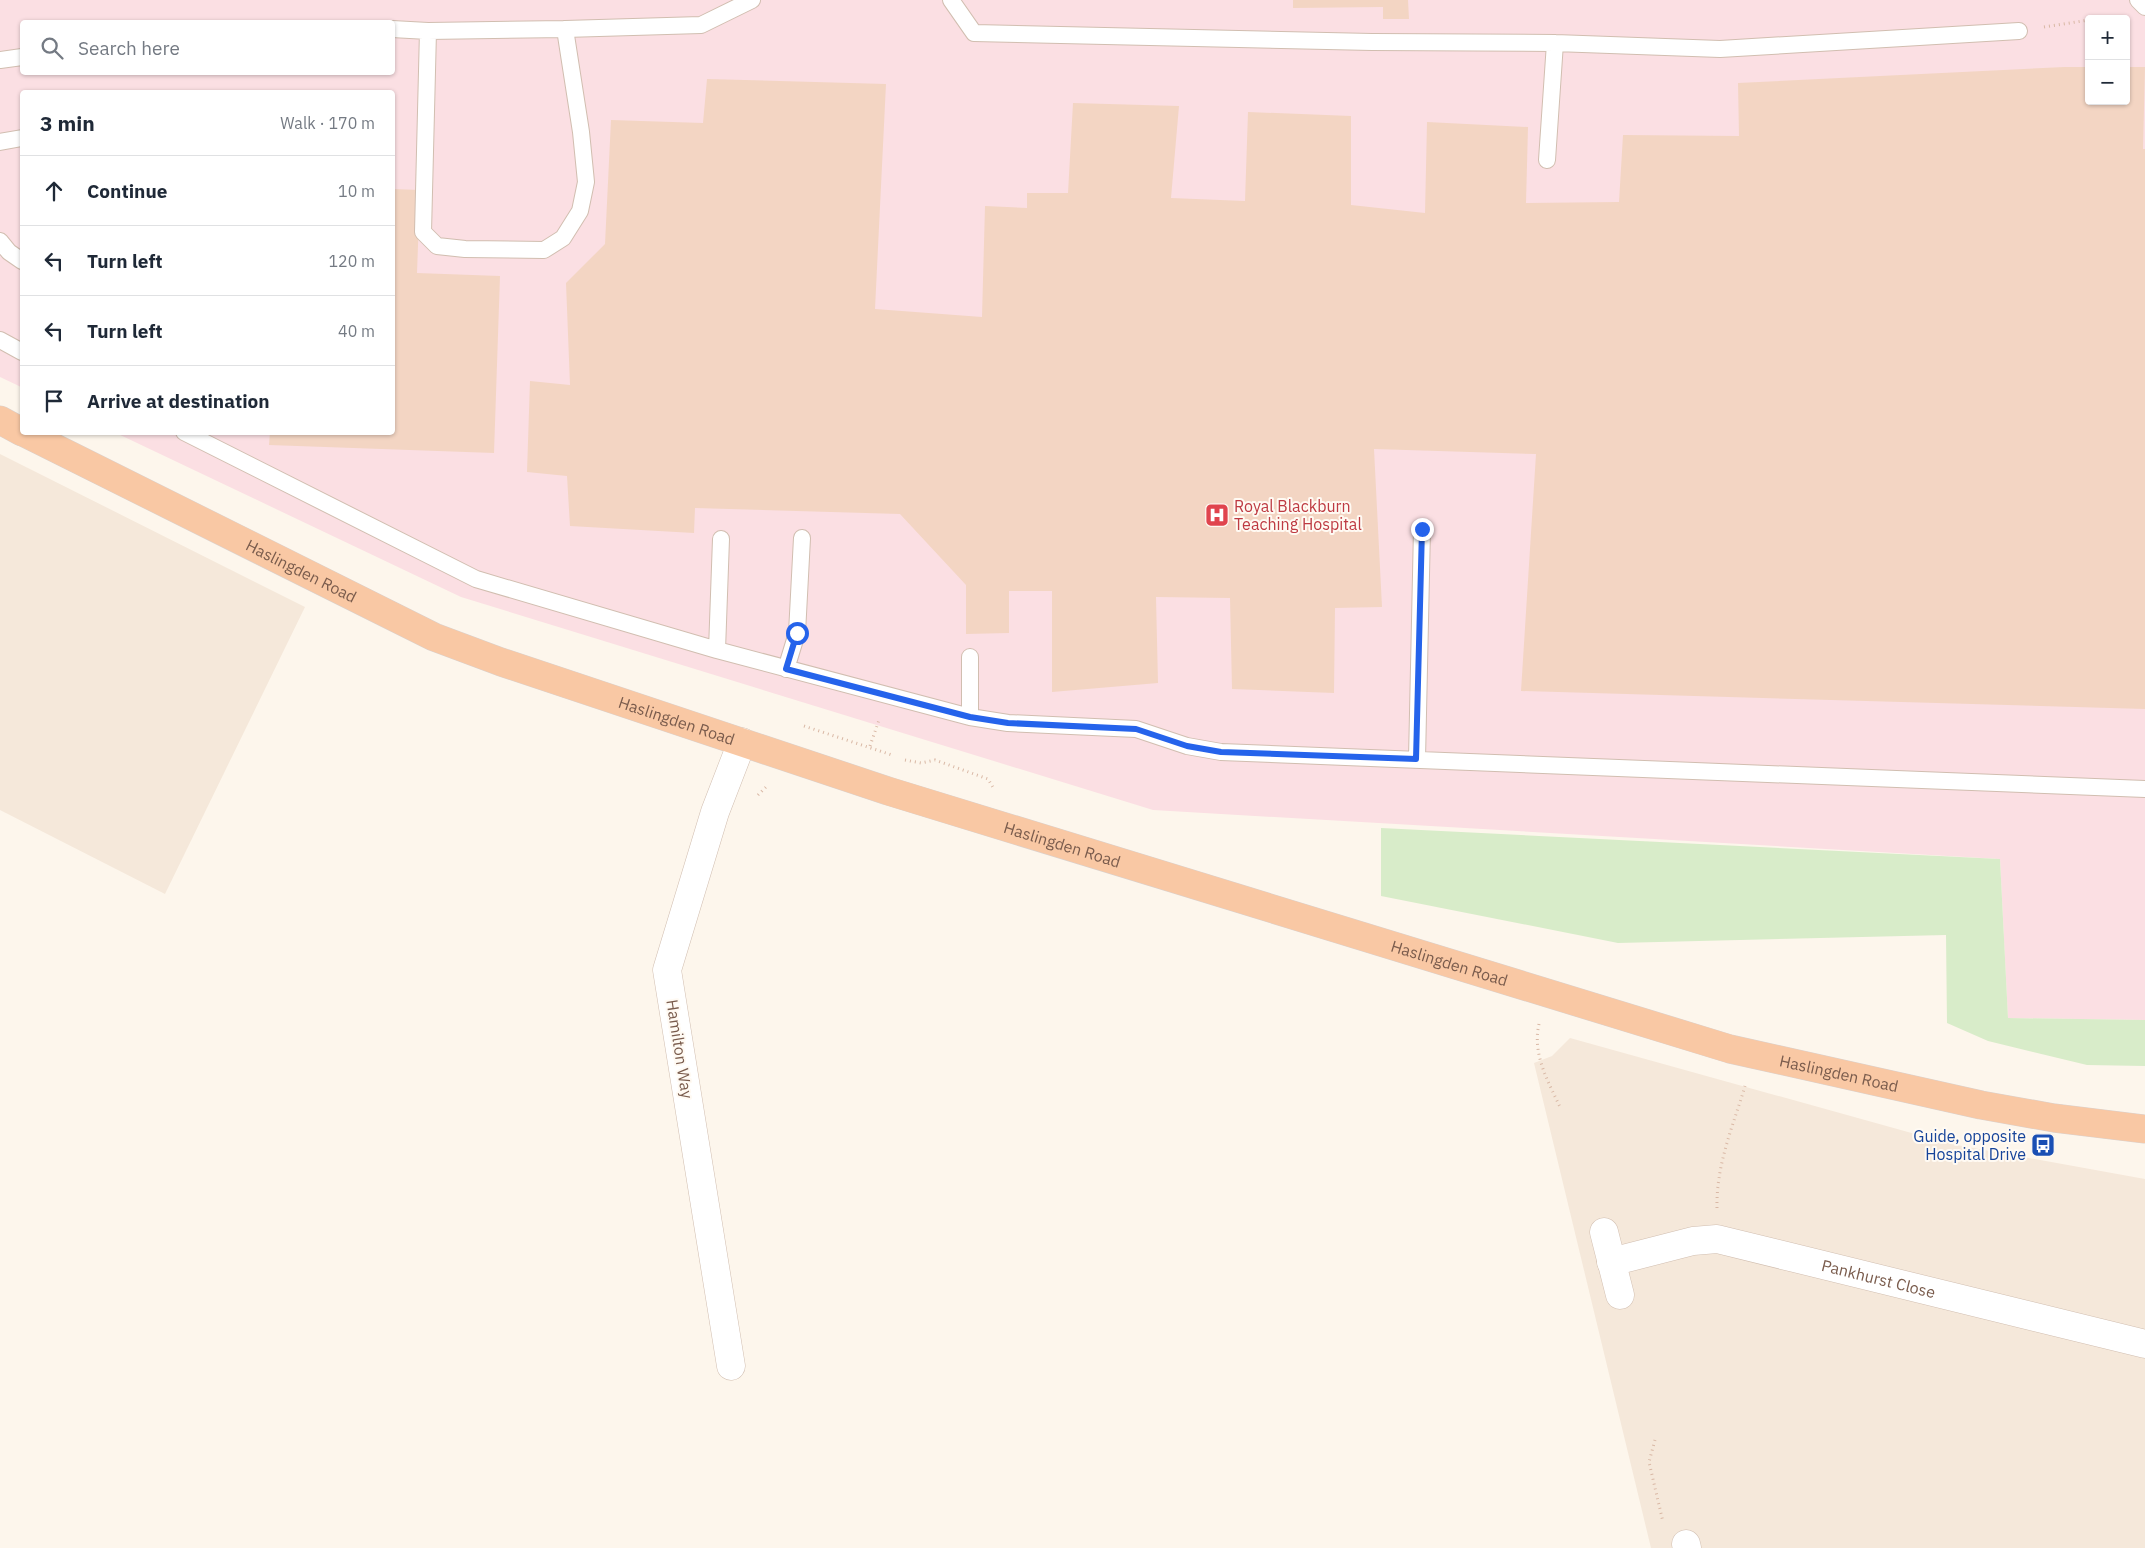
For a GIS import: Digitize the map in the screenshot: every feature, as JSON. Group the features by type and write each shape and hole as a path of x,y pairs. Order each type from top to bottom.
{"highway":[{"name":"Haslingden Road","path":"0,420 20,430"},
{"name":"Haslingden Road","path":"29,435 434,637 501,662 888,791 1730,1049 1981,1106 2054,1118 2145,1129"}],"street":[{"name":"Hamilton Way","path":"731,1366 667,970 715,812 742,742"},
{"path":"1604,1232 1620,1295"},
{"name":"Pankhurst Close","path":"1611,1262 1693,1241 1717,1239 2145,1344"}],"lane":[{"path":"395,29 428,31 701,25 752,0"},
{"path":"951,0 974,33 1372,42 1555,43 1720,49 2019,31"},
{"path":"2138,0 2145,7"},
{"path":"428,31 423,232 437,246 465,249 544,250 563,238 580,211 586,182 580,124 565,29"},
{"path":"1546,160 1555,43"},
{"path":"0,60 20,57"},
{"path":"0,142 20,138"},
{"path":"0,241 9,252 20,260"},
{"path":"0,340 20,351"},
{"path":"190,435 476,578 717,650 970,717 1008,723 1136,729 1187,746 1221,752 2145,789"},
{"path":"1416,759 1422,529"},
{"path":"786,669 797,633 802,538"},
{"path":"717,650 722,539"},
{"path":"970,657 970,717"}],"path":[{"path":"2019,31 2085,21"},
{"path":"756,801 759,794 771,782"},
{"path":"1538,1026 1537,1047 1540,1061 1560,1107"},
{"path":"1717,1239 1717,1184 1722,1159 1756,1054"},
{"path":"1655,1440 1649,1462 1665,1532 1686,1546"}],"shaded area":[{"name":"Royal Blackburn Teaching Hospital","path":"0,0 2145,0 2145,1020 2008,1018 2000,859 1153,810 461,597 120,435 395,435 395,90 20,90 20,387 0,377"},
{"path":"0,454 305,607 165,894 0,810"},
{"path":"1570,1038 1951,1144 2145,1179 2145,1548 1651,1548 1534,1063 1552,1056"}],"green space":[{"path":"1381,828 2000,859 2008,1018 2145,1020 2145,1066 2087,1065 1988,1041 1947,1023 1946,935 1618,943 1381,896"}],"building":[{"path":"1293,0 1408,0 1409,19 1383,19 1383,7 1293,8"},
{"name":"Royal Blackburn Teaching Hospital","path":"2085,67 2085,105 2130,105 2130,67 2145,67 2143,149 2145,149 2145,709 1521,691 1536,454 1374,449 1382,607 1335,608 1334,693 1232,689 1230,598 1156,597 1158,683 1052,692 1052,591 1009,591 1009,633 966,634 966,585 900,514 695,508 694,533 570,526 567,476 527,472 530,381 570,385 566,283 605,244 611,120 703,123 707,79 886,84 875,309 982,317 985,206 1027,208 1027,193 1068,193 1073,103 1179,106 1171,198 1245,201 1248,112 1351,116 1351,205 1425,213 1427,122 1528,127 1526,203 1619,202 1623,135 1739,136 1738,83"},
{"path":"395,189 420,190 417,273 500,276 494,453 269,445 270,435 395,435"}],"place":[{"name":"Royal Blackburn Teaching Hospital","path":"1217,515"},
{"name":"Guide, opposite Hospital Drive","path":"2043,1145"}],"route":[{"path":"797,633 786,669 970,717 1008,723 1136,729 1187,746 1221,752 1416,759 1422,529"}]}
